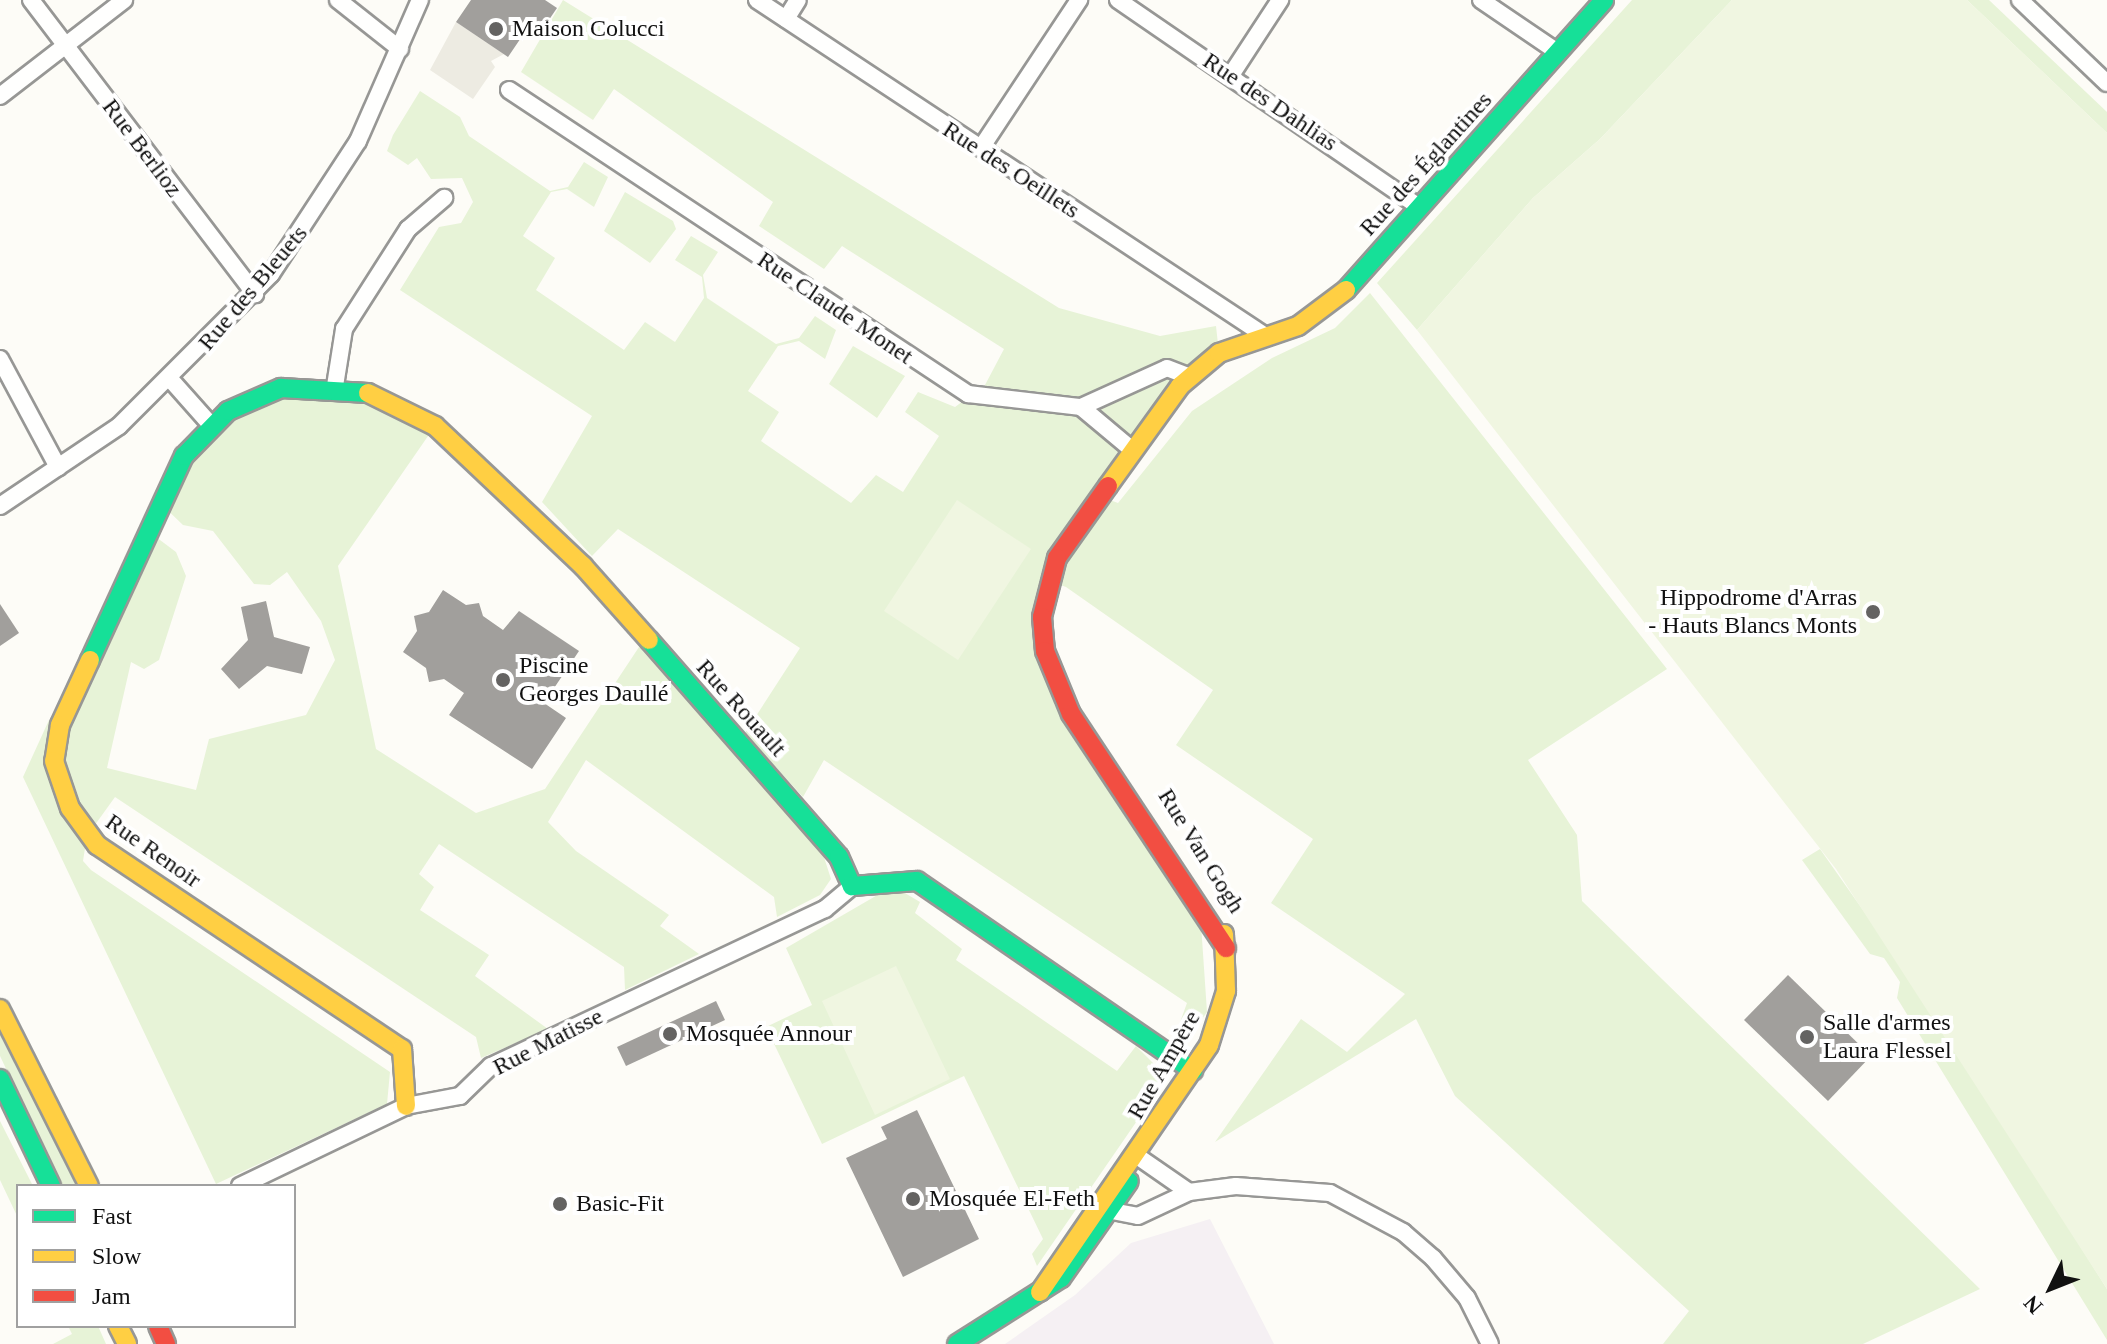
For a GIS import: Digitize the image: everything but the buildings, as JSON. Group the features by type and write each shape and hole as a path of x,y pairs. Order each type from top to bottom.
{"street":[{"name":"Rue Berlioz","path":"31,0 255,294"},
{"path":"0,96 124,0"},
{"path":"338,0 400,49"},
{"name":"Rue des Bleuets","path":"0,506 58,467 171,380 255,294 331,190 400,49 420,0"},
{"name":"Rue des Oeillets","path":"757,0 1267,337"},
{"path":"786,19 798,0"},
{"path":"981,148 1079,0"},
{"name":"Rue des Dahlias","path":"1118,0 1419,207"},
{"path":"1231,75 1280,0"},
{"path":"1481,0 1556,51"},
{"name":"Rue des Églantines","path":"1267,337 1298,326 1343,294 1604,0"},
{"path":"2020,0 2107,83"},
{"name":"Rue Claude Monet","path":"509,90 968,394 1081,407"},
{"path":"335,386 344,329 408,229 444,198"},
{"name":"Rue Van Gogh","path":"1226,948 1071,714 1065,693 1045,651 1046,589 1057,558 1130,448 1190,377 1219,353 1267,337"},
{"path":"0,359 58,467"},
{"path":"1130,448 1081,407 1167,368 1190,377"},
{"path":"171,380 210,424"},
{"name":"Rue Rouault","path":"210,424 281,388 335,386 373,393 421,417 534,514 798,808 839,857 852,886"},
{"name":"Rue Renoir","path":"210,424 158,501 60,725 54,761 70,808 97,845 402,1049 406,1106"},
{"path":"852,886 917,881 1193,1071"},
{"name":"Rue Matisse","path":"244,1184 406,1106 460,1096 491,1066 825,909 852,886"},
{"name":"Rue Ampère","path":"1040,1292 1193,1071 1221,1019 1226,948"},
{"path":"0,1009 88,1184"},
{"path":"0,1079 7,1109 50,1184"},
{"path":"1137,1156 1189,1192"},
{"name":"Rue Ampère","path":"957,1344 1040,1292 1074,1266 1112,1211 1137,1156"},
{"path":"1110,1187 1112,1211 1138,1216 1189,1192 1291,1185 1330,1193 1403,1232 1433,1258 1467,1298 1490,1344"}],"shaded area":[{"path":"456,22 504,54 491,61 495,67 473,99 430,70"},
{"path":"1210,1219 1274,1344 1005,1344 1075,1295 1131,1243"}],"green space":[{"path":"563,0 1059,308 1160,336 1216,326 1219,353 1099,496 1118,503 1192,411 1272,358 1335,328 1370,293 1667,669 1528,760 1577,835 1582,901 1980,1289 1863,1344 1663,1344 1689,1311 1455,1096 1416,1019 1215,1142 1301,1019 1347,1052 1405,994 1271,903 1313,839 1176,745 1213,690 1066,587 1049,581 1042,617 1065,693 1054,704 1201,924 1207,1012 1192,1034 1179,1025 1187,1003 824,760 803,797 745,733 800,648 618,529 592,556 542,502 592,416 400,290 439,227 461,223 473,202 462,178 431,179 417,158 408,165 387,151 393,135 420,91 460,117 469,136 550,191 568,187 584,162 608,177 594,207 567,189 551,192 523,236 555,258 536,290 624,350 645,322 675,342 704,298 702,277 675,260 691,236 718,252 703,275 707,298 776,344 799,338 815,316 836,330 825,359 799,341 778,346 748,391 779,412 761,441 851,503 876,475 903,492 939,436 905,412 918,392 955,407 985,385 1004,349 842,246 824,269 759,226 773,202 614,89 593,120 521,72"},
{"path":"1632,0 1732,0 1600,139 1533,198 1417,330 1377,283"},
{"name":"Hippodrome d'Arras - Hauts Blancs Monts","path":"1732,0 1967,0 2107,133 2107,1289 1836,869 1417,330 1533,198 1600,139"},
{"path":"1967,0 1989,0 2107,112 2107,133"},
{"path":"625,192 673,221 676,229 650,263 604,231"},
{"path":"853,346 905,376 877,418 829,384"},
{"path":"335,386 435,426 338,566 376,749 476,813 545,789 639,647 822,851 831,879 820,895 777,917 774,897 586,760 548,822 576,851 669,915 660,926 699,954 625,990 624,967 439,844 419,874 434,887 420,910 489,955 475,976 548,1029 481,1058 476,1037 115,797 87,836 83,861 91,870 390,1072 387,1104 216,1184 23,777 49,720 59,725 148,531 176,552 186,576 159,660 144,669 131,662 107,768 196,790 209,739 306,715 335,660 321,621 287,572 270,585 254,584 213,531 183,525 158,501 228,411"},
{"path":"957,500 1031,549 958,660 884,611"},
{"path":"1820,849 1915,984 2107,1289 2107,1340 1897,998 1900,982 1884,958 1870,954 1802,860"},
{"path":"893,886 920,902 915,913 962,949 956,960 1117,1071 1136,1046 1153,1063 1159,1083 1150,1102 1037,1266 1032,1254 1043,1239 964,1076 822,1144 766,1027 812,1005 786,948"},
{"path":"896,966 950,1079 875,1115 822,1001"},
{"path":"0,1030 76,1184 61,1184 0,1056"},
{"path":"0,1121 32,1184 16,1184 16,1214 0,1180"},
{"path":"69,1328 99,1328 106,1344 53,1344 72,1334"}],"traffic: fast":[{"path":"1346,290 1604,0"},
{"path":"90,660 184,456 228,411 281,388 368,393"},
{"path":"649,640 839,857 852,886 917,881 1193,1071"},
{"path":"0,1079 50,1184"},
{"path":"957,1344 1061,1278 1129,1181"}],"traffic: slow":[{"path":"1108,486 1180,386 1219,353 1298,326 1346,290"},
{"path":"368,393 435,426 583,566 649,640"},
{"path":"90,660 60,725 54,761 70,808 97,845 402,1049 406,1106"},
{"path":"1040,1292 1209,1045 1226,991 1224,934"},
{"path":"0,1009 88,1184"},
{"path":"119,1328 127,1344"}],"traffic: jam":[{"path":"1108,486 1057,558 1042,617 1045,651 1071,714 1226,948"},
{"path":"159,1328 166,1344"}],"place":[{"name":"Maison Colucci","path":"496,29"},
{"name":"Hippodrome d'Arras - Hauts Blancs Monts","path":"1873,612"},
{"name":"Piscine Georges Daullé","path":"503,680"},
{"name":"Mosquée Annour","path":"670,1034"},
{"name":"Salle d'armes Laura Flessel","path":"1807,1037"},
{"name":"Mosquée El-Feth","path":"913,1199"},
{"name":"Basic-Fit","path":"560,1204"}]}
